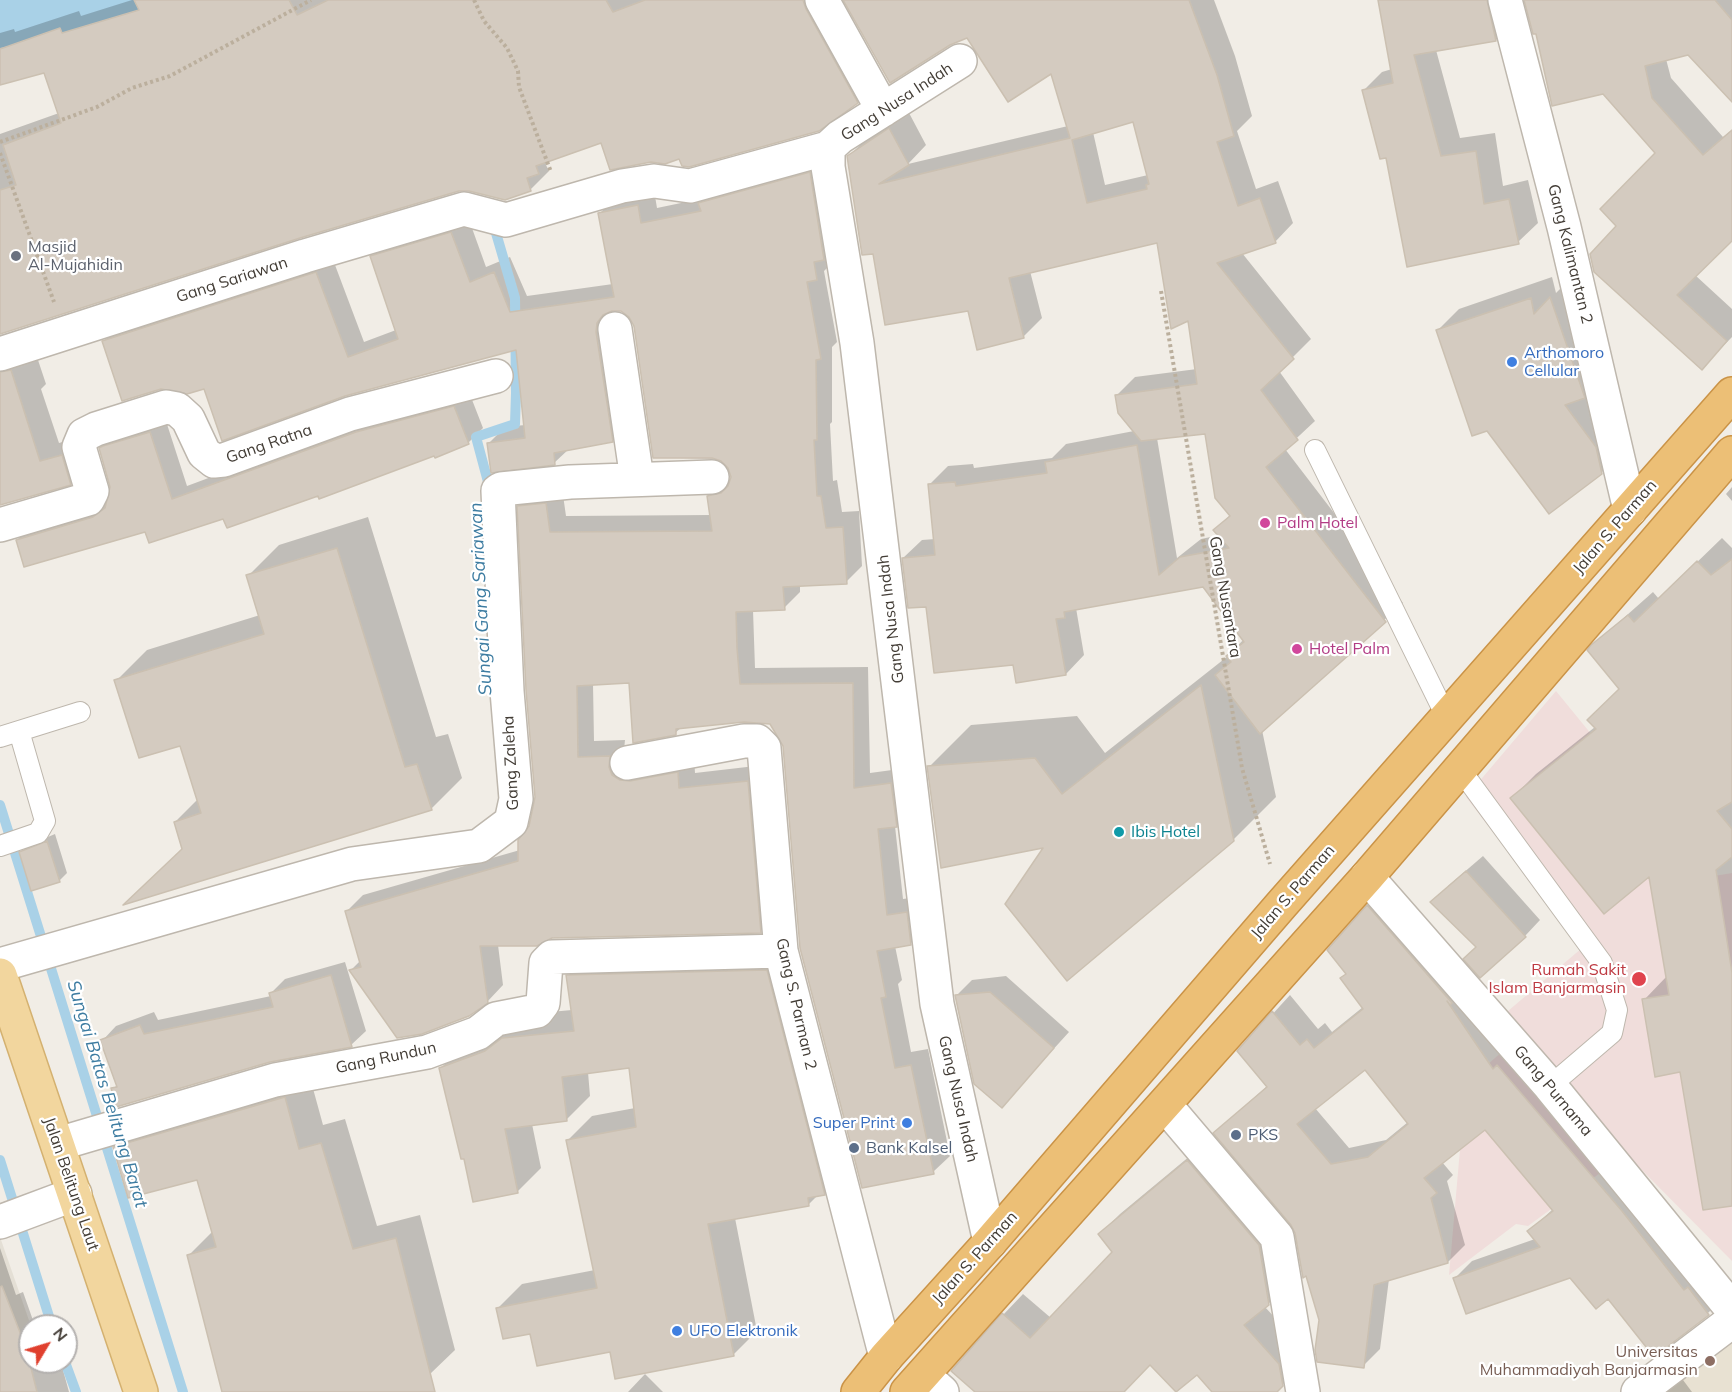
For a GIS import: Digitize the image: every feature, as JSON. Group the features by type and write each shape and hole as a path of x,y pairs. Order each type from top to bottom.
{"highway":[{"name":"Jalan S. Parman","path":"858,1392 886,1357 990,1242 1282,904 1732,394"},
{"path":"924,1386 1165,1105 1367,878 1641,556 1732,453"},
{"path":"1621,520 1641,556"}],"main road":[{"name":"Jalan Belitung Laut","path":"0,975 141,1392"}],"street":[{"path":"822,0 882,110"},
{"name":"Gang Kalimantan 2","path":"1505,0 1564,227 1621,520"},
{"name":"Gang Nusa Indah","path":"960,61 840,137 828,148 828,167 856,343 878,509 937,1004 990,1242"},
{"path":"562,202 621,186 654,181 690,186 828,148"},
{"name":"Gang Sariawan","path":"0,354 305,256 464,209 506,220 562,202"},
{"path":"615,329 638,479"},
{"name":"Gang Ratna","path":"0,525 88,499 92,490 79,447 84,435 96,429 166,407 177,409 188,418 204,453 214,461 224,460 350,414 496,376"},
{"name":"Gang Zaleha","path":"0,965 352,864 479,846 507,826 514,815 516,799 507,691 498,491 570,482 712,477"},
{"name":"Gang S. Parman 2","path":"627,763 744,741 761,744 764,750 781,951 886,1357"},
{"name":"Gang Purnama","path":"1367,878 1550,1086 1732,1309"},
{"name":"Gang Rundun","path":"58,1144 275,1080 427,1052 478,1033 496,1019 537,1011 543,1003 546,963 552,957 781,951"},
{"path":"1165,1105 1277,1238 1303,1392"},
{"path":"3,1221 75,1194"},
{"path":"1638,1392 1732,1321"}],"lane":[{"path":"1316,450 1447,718"},
{"path":"0,846 38,832 45,821 9,734 80,712"},
{"path":"1460,769 1602,963 1617,1010 1612,1033 1550,1086"}],"path":[{"path":"0,142 97,107 132,88 170,76 311,0"},
{"path":"474,0 484,21 507,48 518,71 519,87 562,202"},
{"path":"0,153 65,334"},
{"name":"Gang Nusantara","path":"1161,291 1242,768 1282,904"}],"shaded area":[{"name":"Rumah Sakit Islam Banjarmasin","path":"1556,691 1708,877 1732,873 1732,1261 1626,1154 1528,1226 1516,1224 1449,1275 1461,1138 1440,1106 1504,1050 1508,1011 1582,948 1466,797"},
{"path":"0,1237 27,1314 18,1314 18,1338 0,1345"},
{"name":"Universitas Muhammadiyah Banjarmasin","path":"1732,1332 1732,1392 1648,1392"}],"water":[{"path":"0,0 168,0 133,17 0,48"}],"building":[{"path":"134,0 289,0 297,15 328,0 606,0 613,12 645,0 803,0 858,103 819,131 689,167 682,166 679,159 665,164 651,162 610,170 601,143 536,166 539,174 527,178 531,191 505,200 469,191 459,191 300,238 0,334 0,190 16,185 3,145 61,123 44,73 0,85 0,49 60,28 62,33 139,10"},
{"path":"843,0 1189,0 1217,75 1234,136 1217,142 1238,206 1260,198 1276,243 1217,263 1294,359 1261,390 1298,440 1266,467 1386,622 1260,734 1215,675 1231,662 1226,656 1244,642 1203,587 1064,612 1065,618 1056,619 1066,675 1016,683 1013,665 934,673 926,607 908,608 902,558 935,555 928,484 955,482 956,486 1047,473 1045,462 1137,445 1159,575 1180,557 1229,548 1213,530 1230,516 1215,498 1205,434 1141,441 1118,413 1115,395 1197,384 1188,321 1171,329 1157,243 1009,278 1024,338 977,350 968,311 885,325 873,254 862,255 847,156 889,128 909,165 879,184 1070,138 1051,74 1008,102 967,38 950,45 890,83","holes":["1133,122 1149,184 1146,185 1147,189 1087,203 1072,140"]},
{"path":"1378,0 1487,0 1496,41 1414,55 1441,156 1476,151 1484,204 1509,199 1519,244 1407,267 1386,158 1380,159 1362,90 1393,83"},
{"path":"1524,0 1715,0 1732,20 1732,102 1688,55 1645,66 1652,98 1703,155 1732,130 1732,241 1677,295 1727,341 1702,370 1594,272 1590,254 1616,226 1600,209 1655,153 1603,94 1552,106 1536,34 1533,34"},
{"path":"810,172 824,260 814,262 817,280 807,282 821,359 816,360 817,440 814,440 817,496 821,496 826,528 843,527 847,584 783,587 785,610 736,612 737,648 740,684 853,683 854,788 891,783 897,827 878,829 887,915 907,912 911,945 877,951 886,997 881,998 895,1068 911,1065 934,1174 862,1188 800,948 783,746 770,724 744,722 676,729 676,735 633,743 629,683 577,686 578,757 610,756 609,767 612,775 620,780 630,781 678,772 679,788 748,781 761,933 552,938 537,946 480,946 488,1003 469,1016 422,1034 397,1038 349,970 361,967 345,911 518,861 518,840 529,826 535,797 526,690 517,506 546,503 550,532 712,531 707,496 721,493 728,486 731,477 728,468 721,461 712,458 653,458 634,326 629,317 621,311 612,311 603,315 597,323 596,332 613,442 554,453 555,465 491,473 487,443 525,438 516,350 345,396 222,441 204,389 187,394 161,389 122,401 102,341 316,272 348,357 398,339 370,256 451,232 470,282 494,272 510,312 614,297 598,213 638,205 641,223 701,211 698,203"},
{"path":"1550,297 1585,398 1565,405 1596,447 1602,474 1549,514 1487,431 1472,436 1436,330 1531,298 1534,314"},
{"path":"11,370 40,461 62,455 71,485 0,505 0,372"},
{"path":"454,406 469,444 435,458 434,456 319,499 318,496 227,528 223,519 149,543 145,532 24,567 16,540 93,517 105,508 110,487 99,448 103,446 150,432 172,499 356,432"},
{"path":"337,548 405,767 417,764 432,810 123,905 182,849 174,822 201,813 180,746 139,758 114,680 264,634 246,575"},
{"path":"1732,559 1732,802 1717,811 1732,829 1732,857 1716,870 1732,973 1732,1206 1703,1210 1680,1072 1655,1077 1642,999 1669,995 1649,877 1604,914 1510,798 1596,729 1587,720 1619,689 1587,650 1591,645 1628,615 1634,622 1697,561 1711,575"},
{"name":"Ibis Hotel","path":"1201,685 1234,841 1067,981 1005,904 1043,848 941,868 927,766 1035,758 1062,794"},
{"path":"47,841 60,882 31,891 19,852"},
{"path":"1466,871 1526,937 1480,978 1463,959 1476,947 1430,902"},
{"path":"1367,905 1452,1003 1450,1005 1447,1001 1493,1069 1497,1065 1622,1211 1684,1290 1688,1287 1709,1315 1654,1357 1608,1299 1596,1309 1570,1278 1466,1314 1453,1278 1540,1247 1527,1231 1553,1211 1485,1130 1424,1178 1437,1193 1431,1198 1448,1263 1374,1285 1364,1368 1317,1362 1315,1350 1319,1320 1306,1276 1303,1278 1295,1233 1291,1225 1213,1133 1267,1087 1237,1051 1272,1011 1300,1045 1307,1039 1314,1048 1363,1009 1340,978 1346,974 1327,950","holes":["1365,1070 1408,1124 1368,1157 1331,1164 1297,1124"]},
{"path":"767,970 825,1195 808,1198 809,1206 708,1224 734,1356 615,1379 610,1352 537,1366 530,1334 503,1339 496,1308 597,1288 566,1140 636,1127 629,1068 562,1077 567,1121 505,1129 518,1193 473,1202 464,1159 461,1159 439,1068 485,1051 502,1038 574,1031 566,975"},
{"path":"331,975 352,1047 270,1062 116,1107 111,1088 117,1087 100,1040 140,1025 144,1034 273,1007 269,993"},
{"path":"990,992 1054,1048 1002,1108 974,1084 955,995"},
{"path":"285,1097 299,1149 321,1143 353,1249 396,1238 435,1392 222,1392 187,1255 216,1247 197,1180 128,1198 113,1147"},
{"path":"1187,1160 1259,1245 1269,1305 1244,1325 1279,1364 1283,1386 1277,1392 1212,1392 1197,1375 1176,1392 1150,1365 1124,1392 975,1392 951,1371 1002,1313 1030,1338 1112,1252 1098,1234"},
{"path":"2,1286 18,1327 18,1374 32,1374 37,1392 0,1392 0,1287"}],"waterway":[{"name":"Sungai Gang Sariawan","path":"490,222 496,233 515,298 516,393 515,424 476,437 491,493"},
{"name":"Sungai Batas Belitung Barat","path":"0,805 183,1392"},
{"path":"0,1160 48,1314"},
{"path":"69,1374 76,1392"}],"place":[{"name":"Masjid Al-Mujahidin","path":"16,256"},
{"name":"Arthomoro Cellular","path":"1512,362"},
{"name":"Palm Hotel","path":"1265,523"},
{"name":"Hotel Palm","path":"1297,649"},
{"name":"Ibis Hotel","path":"1119,832"},
{"name":"Rumah Sakit Islam Banjarmasin","path":"1639,979"},
{"name":"Super Print","path":"907,1123"},
{"name":"PKS","path":"1236,1135"},
{"name":"Bank Kalsel","path":"854,1148"},
{"name":"UFO Elektronik","path":"677,1331"},
{"name":"Universitas Muhammadiyah Banjarmasin","path":"1710,1361"}]}
